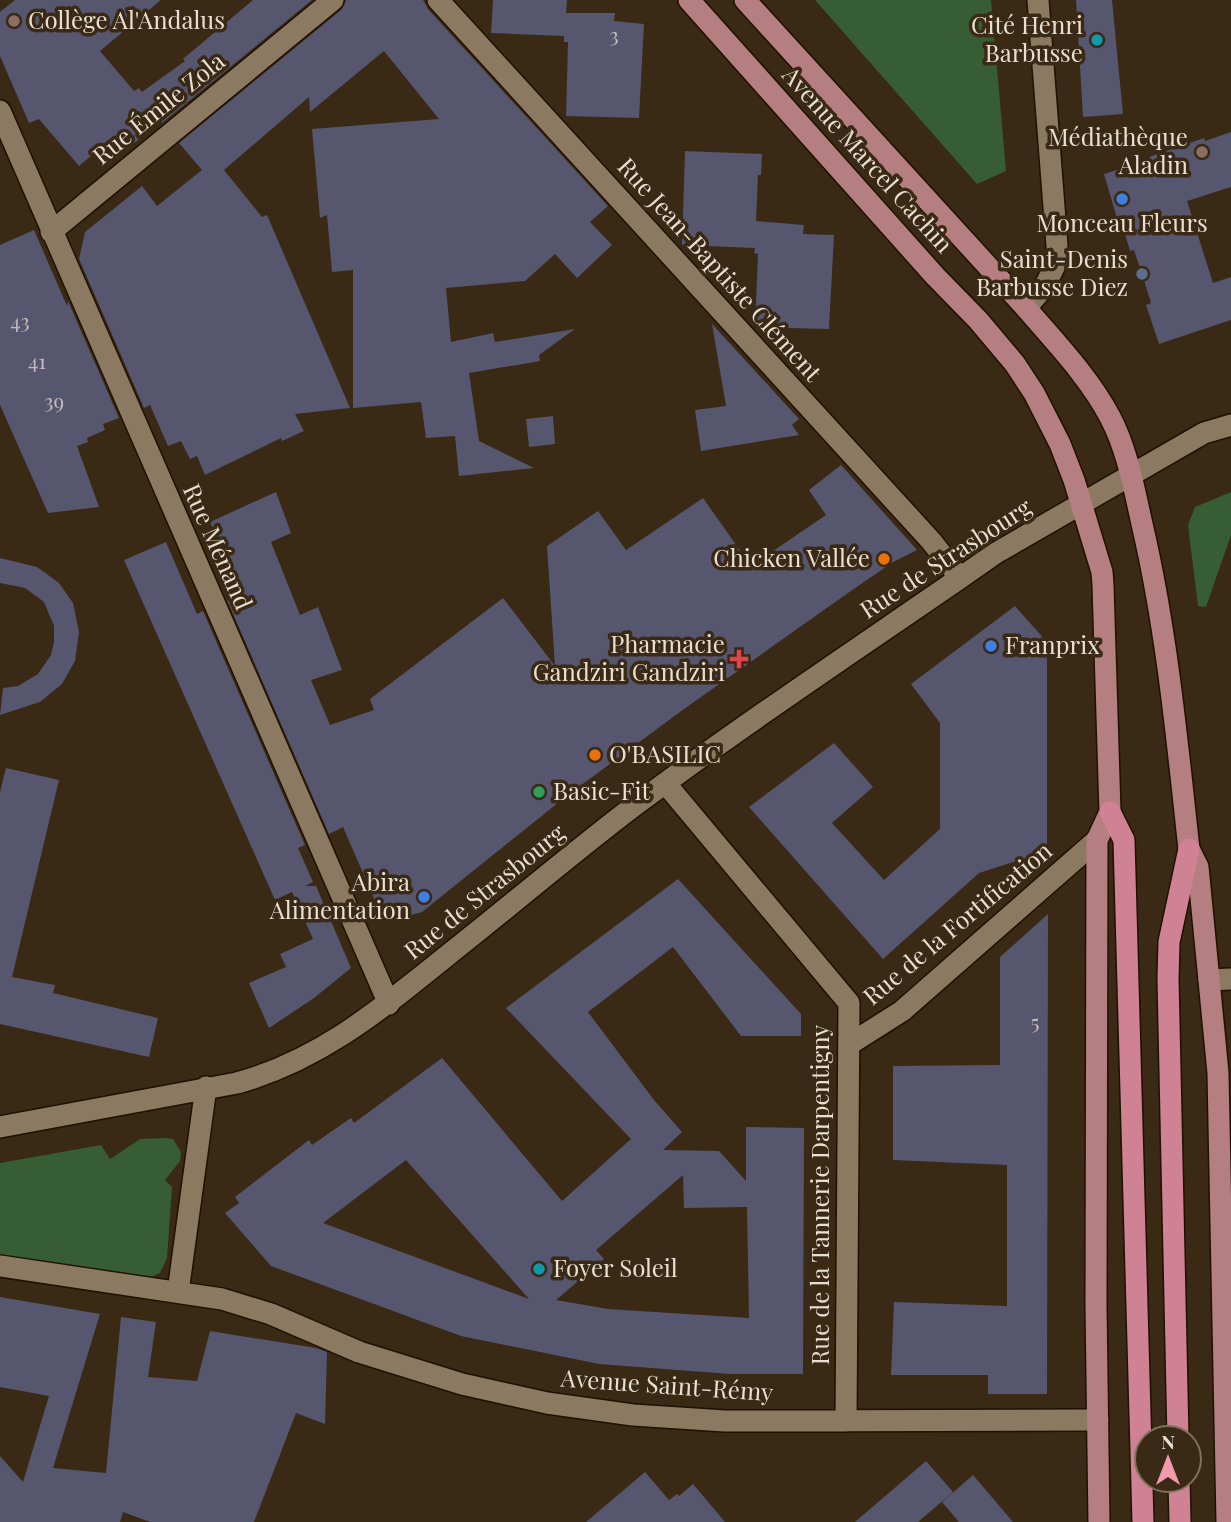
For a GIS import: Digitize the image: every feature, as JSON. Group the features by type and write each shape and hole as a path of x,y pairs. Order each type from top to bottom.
{"highway":[{"path":"1110,812 1124,840 1143,1522"},
{"path":"1178,1424 1168,979 1169,942 1189,849"},
{"path":"1179,1494 1180,1522"}],"main road":[{"name":"Avenue Marcel Cachin","path":"689,0 935,276 978,320 1015,364 1034,393 1060,444 1082,504 1104,585 1110,812"},
{"name":"Avenue Marcel Cachin","path":"745,0 1070,359 1111,418 1131,475 1151,561 1168,665 1189,849 1198,867 1218,1073 1227,1522"},
{"path":"1099,1522 1097,840 1110,812"}],"street":[{"name":"Rue Émile Zola","path":"51,232 333,0"},
{"name":"Rue Jean-Baptiste Clément","path":"438,0 932,542 960,578"},
{"path":"1026,308 1045,286 1058,259 1038,0"},
{"name":"Rue Ménand","path":"0,111 388,1004"},
{"name":"Rue de Strasbourg","path":"0,1127 254,1078 315,1053 388,1004 633,807 996,553 1204,433 1231,425"},
{"name":"Rue de la Tannerie Darpentigny","path":"666,784 849,1003 846,1421"},
{"name":"Rue de la Fortification","path":"850,1044 902,1012 1097,840"},
{"path":"1209,980 1231,979"},
{"path":"178,1292 206,1087"},
{"name":"Avenue Saint-Rémy","path":"0,1266 222,1299 271,1314 359,1352 462,1384 547,1403 633,1415 725,1421 1098,1420"}],"green space":[{"path":"815,0 991,0 1006,171 977,184"},
{"path":"1231,492 1231,535 1206,607 1198,606 1188,525 1195,507"},
{"path":"140,1139 173,1139 181,1152 180,1161 165,1180 172,1187 167,1258 160,1273 147,1279 0,1257 0,1163 101,1145 110,1159"}],"building":[{"path":"15,0 161,0 100,51 134,91 139,88 142,92 185,61 183,59 253,0 312,0 108,165 97,151 79,166 39,119 29,123 0,56 0,12"},
{"path":"346,0 423,0 428,9 608,206 590,222 612,245 577,278 555,254 525,281 446,288 451,342 493,333 495,342 575,329 539,355 540,361 469,373 479,441 534,468 459,476 455,436 426,438 421,402 353,408 353,270 332,272 327,215 320,218 312,129 439,119 384,51 310,112 309,97 224,170 262,217 267,215 350,408 295,414 304,431 282,441 281,438 205,475 197,456 190,459 181,441 168,446 150,405 144,408 79,259 85,232 142,186 157,206 202,170 179,143 341,10"},
{"path":"493,0 567,0 566,13 615,13 614,21 644,24 639,118 566,116 568,42 564,42 564,36 491,33"},
{"name":"Cité Henri Barbusse","path":"1076,0 1112,0 1123,114 1083,117"},
{"path":"1231,132 1231,187 1187,201 1213,283 1231,277 1231,320 1159,344 1146,305 1151,303 1142,274 1134,250 1130,251 1122,224 1119,225 1104,174 1150,160 1149,157 1204,138 1205,141"},
{"path":"685,151 762,154 761,175 758,175 756,221 804,225 803,234 834,235 829,329 755,327 758,254 754,253 755,248 682,245"},
{"path":"34,230 119,418 103,424 105,430 77,446 99,507 48,513 0,405 0,245"},
{"path":"712,324 799,419 792,425 799,435 701,451 695,410 726,406"},
{"path":"553,416 555,444 529,447 526,419"},
{"path":"841,465 917,550 893,562 684,709 564,798 422,912 411,915 392,914 376,903 343,827 329,834 227,600 240,594 210,522 276,492 291,533 271,542 300,615 318,607 342,670 311,680 330,725 374,710 370,699 503,598 555,666 547,546 598,511 626,550 703,498 751,566 826,515 809,490"},
{"path":"166,542 197,614 203,611 305,845 298,848 313,882 305,886 316,886 351,968 314,998 269,1028 249,983 286,967 280,954 313,939 292,892 275,900 124,560"},
{"path":"0,558 37,567 59,583 73,603 79,632 75,661 62,684 40,702 0,715 3,688 18,686 38,674 51,655 54,626 44,602 25,588 0,583"},
{"path":"1015,606 1047,642 1047,851 979,873 883,959 749,807 834,743 873,787 832,823 884,880 940,829 940,723 911,684"},
{"path":"6,768 59,780 12,977 55,985 53,993 158,1018 149,1057 0,1024 0,792"},
{"path":"678,879 801,1014 801,1036 741,1036 673,947 588,1012 654,1100 682,1132 663,1150 719,1151 746,1181 746,1127 804,1128 803,1374 730,1374 599,1364 461,1336 271,1266 225,1213 239,1203 235,1197 309,1140 312,1145 351,1118 354,1123 442,1058 562,1201 631,1139 506,1008","holes":["406,1160 529,1299 323,1223","683,1175 684,1208 747,1207 749,1318 608,1309 556,1300 604,1259 596,1250"]},
{"path":"1048,914 1047,1394 988,1394 988,1375 891,1375 894,1302 1007,1306 1007,1165 893,1160 893,1066 1000,1065 1000,957"},
{"path":"0,1297 100,1314 53,1468 106,1473 121,1317 156,1322 148,1377 197,1381 210,1331 327,1352 325,1424 296,1413 254,1522 150,1522 123,1512 120,1522 0,1522 0,1456 23,1482 49,1396 0,1387"},
{"path":"926,1461 953,1492 918,1522 855,1522"},
{"path":"645,1472 669,1500 677,1494 679,1496 693,1484 725,1522 586,1522"},
{"path":"973,1475 1013,1522 959,1522 942,1502"}],"place":[{"name":"Collège Al'Andalus","path":"14,21"},
{"name":"Cité Henri Barbusse","path":"1097,40"},
{"name":"Médiathèque Aladin","path":"1202,152"},
{"name":"Monceau Fleurs","path":"1122,199"},
{"name":"Saint-Denis Barbusse Diez","path":"1142,274"},
{"name":"Chicken Vallée","path":"884,559"},
{"name":"Franprix","path":"991,646"},
{"name":"Pharmacie Gandziri Gandziri","path":"739,659"},
{"name":"O'BASILIC","path":"595,755"},
{"name":"Basic-Fit","path":"539,792"},
{"name":"Abira Alimentation","path":"424,897"},
{"name":"Foyer Soleil","path":"539,1269"}]}
